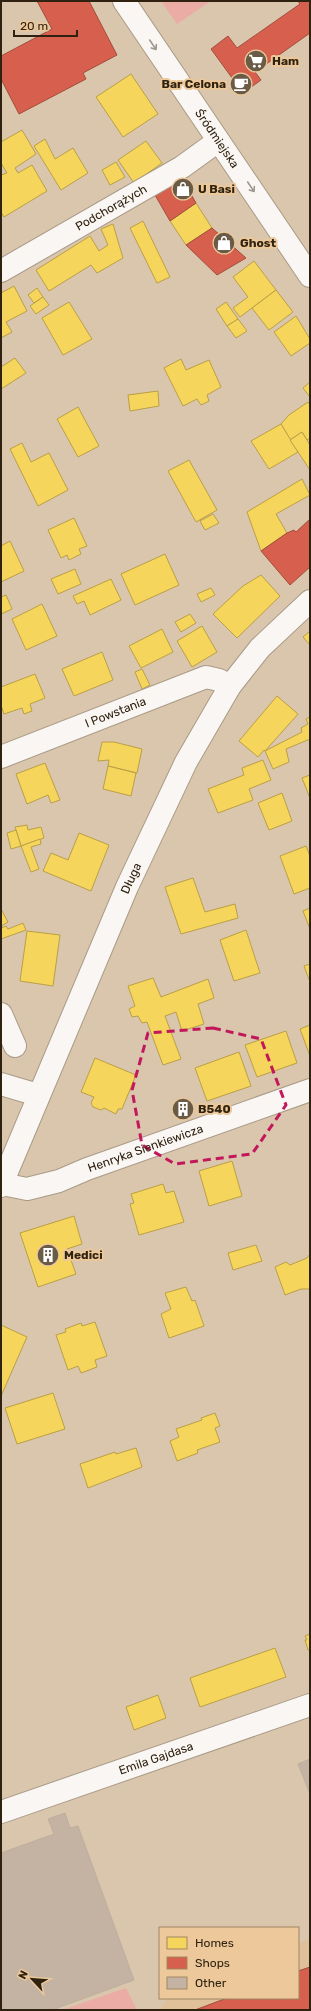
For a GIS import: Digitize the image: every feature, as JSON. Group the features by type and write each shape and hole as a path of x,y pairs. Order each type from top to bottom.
{"street":[{"name":"Śródmiejska","path":"124,1 310,276"},
{"name":"Podchorążych","path":"1,271 182,167 218,141"},
{"name":"Długa","path":"2,1185 38,1095 127,887 186,762 230,686 260,648 310,602"},
{"name":"I Powstania","path":"1,757 206,677 219,680 230,686"},
{"path":"1,1014 16,1046"},
{"path":"1,1084 38,1095"},
{"name":"Henryka Sienkiewicza","path":"2,1185 27,1189 59,1181 94,1166 310,1090"},
{"name":"Emila Gajdasa","path":"1,1812 310,1705"}],"highlighted area":[{"path":"213,1028 261,1039 286,1105 252,1154 175,1164 142,1145 132,1090 148,1033"}],"shaded area":[{"path":"161,1 211,1 177,24"},
{"path":"310,1939 310,2010 160,2010 166,1999 299,1999 299,1944"},
{"path":"126,1988 137,2010 62,2010"}],"building: Homes":[{"path":"131,74 158,114 123,137 96,97"},
{"path":"22,130 36,154 15,168 18,173 32,165 47,191 4,217 1,212 1,175 7,173 1,163 1,142"},
{"path":"45,139 55,159 73,148 88,173 61,190 34,146"},
{"path":"146,141 162,163 134,183 118,160"},
{"path":"116,162 125,177 110,185 102,170"},
{"path":"196,203 212,228 186,245 170,221"},
{"path":"143,221 170,277 157,283 130,228"},
{"path":"113,224 123,258 97,273 91,265 49,291 36,270 90,236 99,251 108,245 101,229"},
{"path":"254,261 276,290 240,317 233,308 248,297 233,277"},
{"path":"14,286 27,311 6,322 12,332 1,338 1,293"},
{"path":"37,288 43,297 34,303 28,295"},
{"path":"276,290 293,312 269,330 252,308"},
{"path":"43,297 49,305 36,314 30,306"},
{"path":"69,302 92,339 63,355 42,318"},
{"path":"226,302 238,319 227,326 216,309"},
{"path":"296,316 310,339 310,343 291,356 274,332"},
{"path":"238,319 247,331 236,338 227,326"},
{"path":"15,358 26,373 1,389 1,367"},
{"path":"181,359 186,370 209,360 221,387 207,395 209,401 201,405 197,399 183,406 164,368"},
{"path":"310,382 310,397 303,388"},
{"path":"158,391 159,406 130,411 128,395"},
{"path":"308,402 310,405 310,438 307,440 302,432 290,440 281,424 289,415"},
{"path":"78,407 99,446 78,457 57,419"},
{"path":"281,424 298,452 269,469 251,441"},
{"path":"302,432 310,445 310,470 290,440"},
{"path":"22,443 31,462 49,453 68,490 38,506 10,449"},
{"path":"189,460 217,510 196,522 168,471"},
{"path":"302,479 310,495 276,514 287,533 261,551 247,512"},
{"path":"213,514 219,523 205,530 200,521"},
{"path":"74,518 87,546 79,549 81,554 69,560 67,555 61,558 48,530"},
{"path":"10,541 24,571 1,582 1,546"},
{"path":"165,554 179,585 135,605 121,574"},
{"path":"75,569 81,584 58,594 51,579"},
{"path":"261,575 280,596 237,638 213,614 243,586"},
{"path":"111,579 121,600 90,615 84,601 77,604 73,596"},
{"path":"211,588 215,595 201,602 197,594"},
{"path":"6,595 12,609 1,614 1,597"},
{"path":"42,604 57,636 26,650 12,619"},
{"path":"190,614 196,623 181,632 175,622"},
{"path":"202,626 217,652 192,667 177,641"},
{"path":"162,629 173,652 141,668 129,646"},
{"path":"310,631 310,645 303,637"},
{"path":"102,652 113,680 74,696 62,669"},
{"path":"142,669 150,685 142,689 135,672"},
{"path":"35,674 45,698 30,704 32,711 24,714 22,708 4,714 1,705 1,687"},
{"path":"277,696 298,714 258,757 239,741"},
{"path":"310,717 310,739 286,749 289,762 273,769 265,751 302,732 301,728 308,724 306,719"},
{"path":"102,742 114,742 142,749 137,773 108,766 109,760 98,761"},
{"path":"263,760 271,780 249,789 253,800 218,813 208,789 244,775 242,768"},
{"path":"45,763 60,800 51,803 48,795 27,804 16,774"},
{"path":"108,766 136,773 131,796 103,789"},
{"path":"310,775 310,798 302,778"},
{"path":"282,793 292,821 269,830 258,803"},
{"path":"27,825 28,830 41,827 44,838 21,846 15,827"},
{"path":"16,830 21,846 11,849 7,833"},
{"path":"79,833 109,845 91,891 43,871 51,853 68,860"},
{"path":"40,839 41,844 31,847 39,869 31,872 21,846"},
{"path":"306,846 310,856 310,888 294,894 280,856"},
{"path":"193,878 205,912 235,904 238,918 181,934 165,887"},
{"path":"310,908 310,929 303,911"},
{"path":"1,909 8,922 1,926"},
{"path":"23,923 26,930 1,939 1,928 6,926 8,929"},
{"path":"246,930 260,973 234,981 220,940"},
{"path":"27,931 60,935 53,986 20,981"},
{"path":"310,964 310,982 304,966"},
{"path":"153,978 161,997 208,979 214,998 198,1004 204,1024 182,1031 176,1012 165,1016 181,1059 163,1065 147,1022 142,1023 138,1016 132,1017 129,1009 135,1006 128,986"},
{"path":"310,1025 310,1056 300,1029"},
{"path":"286,1031 297,1063 257,1077 245,1045"},
{"path":"239,1052 251,1086 207,1101 195,1068"},
{"path":"95,1058 136,1075 122,1109 118,1109 116,1114 104,1108 101,1110 93,1107 91,1103 94,1097 81,1092"},
{"name":"B540","path":"186,1105 188,1110 180,1113 178,1108"},
{"path":"232,1161 242,1196 209,1206 199,1171"},
{"path":"163,1184 166,1193 174,1191 184,1222 139,1235 130,1204 134,1203 131,1194"},
{"name":"Medici","path":"74,1216 82,1244 67,1249 76,1274 38,1287 20,1233"},
{"path":"256,1245 262,1261 233,1270 228,1253"},
{"path":"310,1254 310,1289 301,1289 285,1295 275,1267 286,1262 290,1265 307,1258"},
{"path":"186,1287 192,1301 195,1300 204,1326 169,1338 161,1314 171,1309 165,1293"},
{"path":"95,1322 107,1356 95,1360 97,1367 81,1373 78,1366 68,1370 56,1335 66,1332 65,1329 81,1323 82,1326"},
{"path":"1,1325 27,1337 1,1396"},
{"path":"53,1393 65,1429 17,1444 5,1408"},
{"path":"215,1413 220,1426 215,1428 220,1442 197,1450 198,1453 177,1461 170,1441 179,1437 176,1429 202,1420 201,1418"},
{"path":"136,1448 142,1467 88,1488 80,1464 115,1452 116,1454"},
{"path":"310,1634 310,1650 308,1650 305,1636"},
{"path":"275,1648 286,1677 200,1707 190,1678"},
{"path":"158,1695 166,1718 134,1730 126,1707"}],"building: Shops":[{"path":"37,1 89,1 117,55 83,73 86,79 19,114 1,79 1,56 52,29"},
{"path":"298,1 310,1 310,33 255,72 261,80 243,93 211,49 228,36 237,48 300,4"},
{"path":"181,177 196,203 170,221 155,195"},
{"path":"212,228 246,258 217,275 186,245"},
{"path":"310,519 310,567 290,585 261,551 287,533 294,530 296,532"},
{"path":"310,1967 310,2010 195,2010 224,1999 299,1999 299,1971"}],"building: Other":[{"path":"310,1759 310,1794 298,1764"},
{"path":"65,1813 70,1828 78,1826 134,1980 52,2010 1,2010 1,1853 54,1834 48,1819"}],"place":[{"name":"Ham","path":"256,61"},
{"name":"Bar Celona","path":"241,84"},
{"name":"U Basi","path":"183,189"},
{"name":"Ghost","path":"224,243"},
{"name":"B540","path":"183,1109"},
{"name":"Medici","path":"48,1255"}]}
